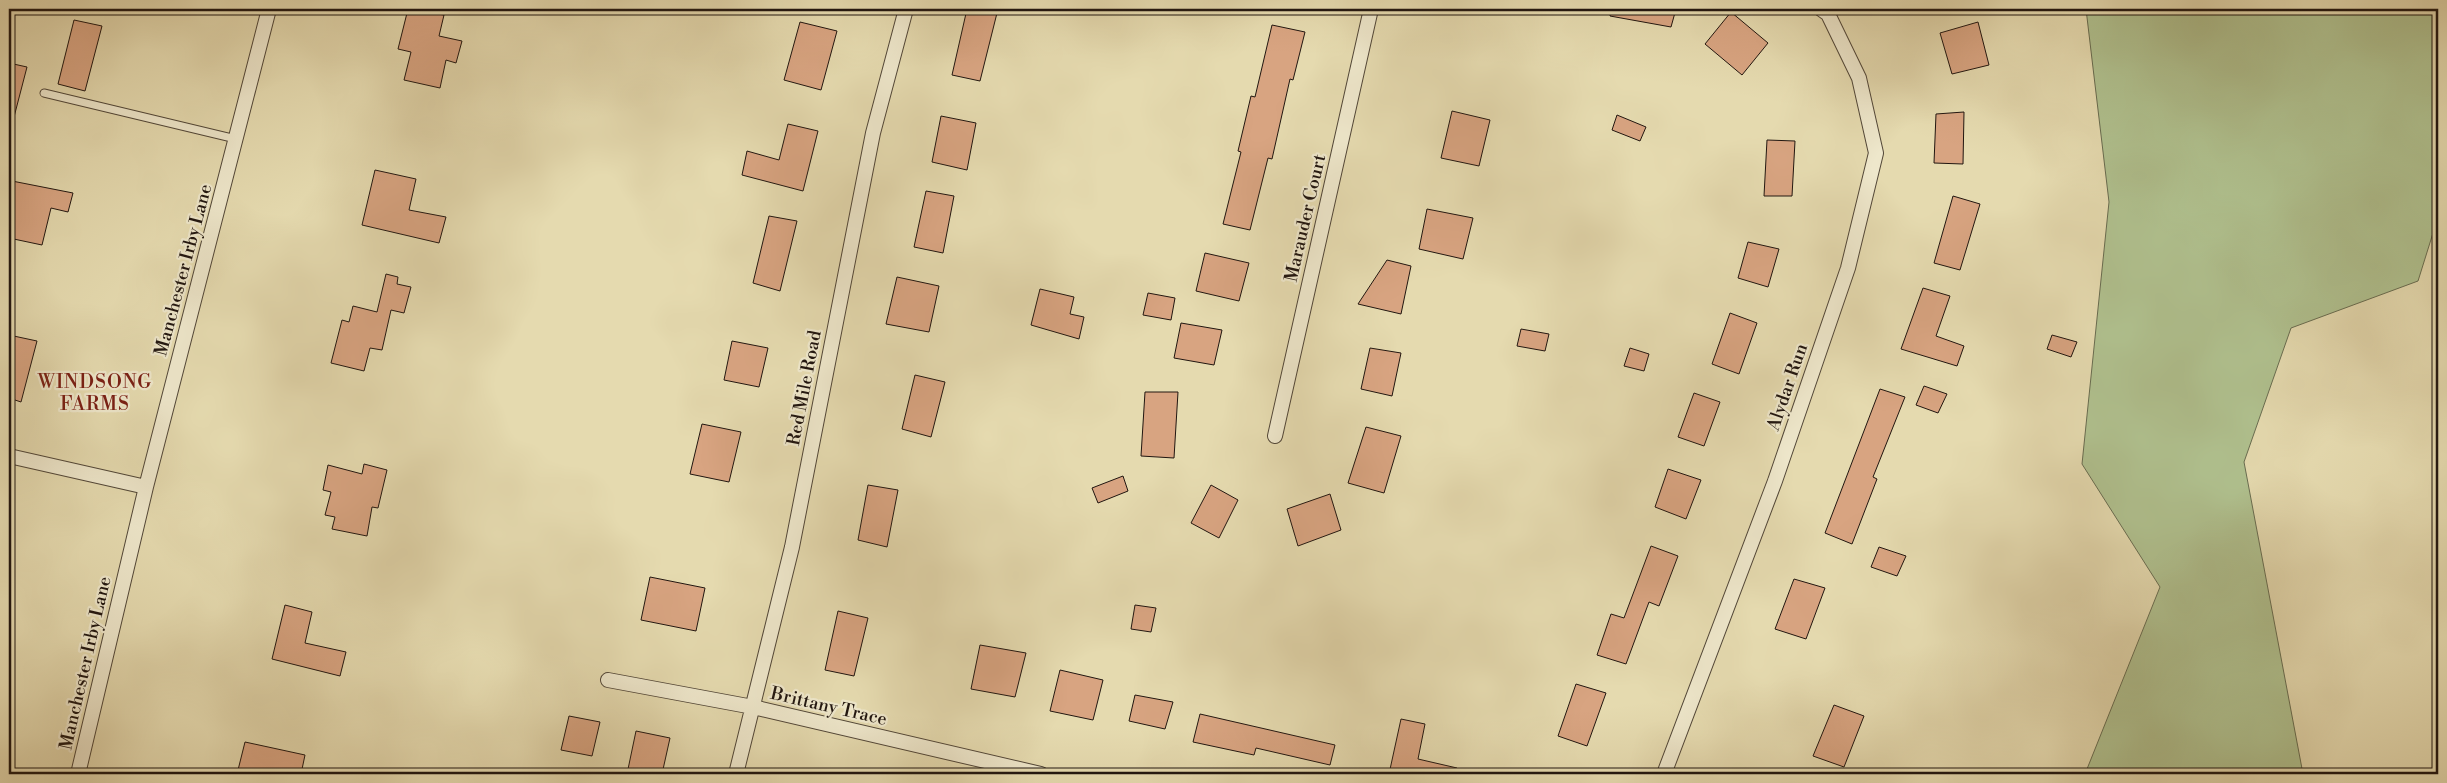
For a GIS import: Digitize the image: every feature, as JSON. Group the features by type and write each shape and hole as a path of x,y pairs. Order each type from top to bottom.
{"street":[{"name":"Manchester Irby Lane","path":"78,774 146,486 270,9"},
{"name":"Red Mile Road","path":"736,774 792,546 872,133 906,9"},
{"name":"Marauder Court","path":"1275,436 1371,9"},
{"name":"Alydar Run","path":"1664,774 1775,481 1848,268 1876,153 1859,78 1828,14 1821,9"},
{"path":"9,456 146,486"},
{"name":"Brittany Trace","path":"608,680 753,707 1041,774"}],"lane":[{"path":"44,93 236,139"}],"green space":[{"path":"2086,9 2438,9 2438,217 2418,281 2291,328 2244,462 2303,774 2085,774 2160,587 2082,464 2109,202"}],"building":[{"path":"408,9 444,15 439,36 462,41 456,63 446,60 440,88 404,80 411,52 398,49"},
{"path":"967,9 998,9 980,81 952,75"},
{"path":"1611,9 1676,9 1671,27 1610,16"},
{"path":"1731,12 1768,43 1742,75 1705,44"},
{"path":"74,20 102,26 85,91 58,84"},
{"path":"800,22 837,31 821,90 784,80"},
{"path":"1978,22 1989,65 1952,74 1940,33"},
{"path":"1272,25 1305,32 1293,80 1290,79 1272,159 1268,158 1250,230 1223,224 1241,152 1238,151 1251,96 1255,97"},
{"path":"9,63 27,67 14,117 9,117"},
{"path":"1452,111 1490,120 1479,166 1441,158"},
{"path":"1964,112 1963,164 1934,163 1936,114"},
{"path":"1617,115 1646,127 1640,141 1612,130"},
{"path":"941,116 976,123 967,170 932,162"},
{"path":"788,124 818,131 803,191 742,175 747,151 779,160"},
{"path":"1767,140 1795,141 1792,196 1764,196"},
{"path":"375,170 416,179 409,210 446,217 439,243 362,225"},
{"path":"12,181 73,193 68,212 51,208 42,245 9,238 9,195"},
{"path":"926,191 954,196 943,253 914,247"},
{"path":"1953,196 1980,204 1960,270 1934,263"},
{"path":"1427,209 1473,218 1463,259 1419,249"},
{"path":"769,216 797,221 780,291 753,283"},
{"path":"1748,242 1779,249 1768,287 1738,278"},
{"path":"1205,253 1249,263 1239,301 1196,291"},
{"path":"1387,260 1411,266 1401,314 1358,304"},
{"path":"386,274 398,277 397,284 411,287 404,313 391,310 382,350 370,348 364,371 331,363 342,320 349,322 353,306 377,312"},
{"path":"897,277 939,286 929,332 886,324"},
{"path":"1923,288 1950,296 1936,336 1964,346 1957,366 1901,349"},
{"path":"1040,289 1074,297 1070,314 1084,317 1079,339 1031,325"},
{"path":"1148,293 1175,298 1171,320 1143,315"},
{"path":"1730,313 1757,323 1739,374 1712,364"},
{"path":"1181,323 1222,330 1214,365 1174,358"},
{"path":"1521,329 1549,334 1545,351 1517,346"},
{"path":"9,335 37,341 21,402 9,398"},
{"path":"2052,335 2077,342 2071,357 2047,349"},
{"path":"732,341 768,348 759,387 724,380"},
{"path":"1370,348 1401,353 1392,396 1361,389"},
{"path":"1630,348 1649,354 1644,371 1624,366"},
{"path":"915,375 945,382 931,437 902,429"},
{"path":"1924,386 1947,394 1938,413 1916,405"},
{"path":"1880,389 1905,397 1873,477 1877,479 1852,544 1825,533"},
{"path":"1145,392 1178,392 1174,458 1141,456"},
{"path":"1694,393 1720,402 1704,446 1678,437"},
{"path":"702,424 741,432 729,482 690,474"},
{"path":"1366,427 1401,436 1384,493 1348,483"},
{"path":"364,464 387,470 378,508 372,507 367,536 332,529 335,517 325,515 331,492 323,490 328,465 362,474"},
{"path":"1668,469 1701,480 1686,519 1655,507"},
{"path":"1123,476 1128,491 1098,503 1092,488"},
{"path":"868,485 898,490 887,547 858,540"},
{"path":"1211,485 1238,500 1219,538 1191,523"},
{"path":"1330,494 1341,530 1298,546 1287,509"},
{"path":"1651,546 1678,556 1659,606 1649,602 1626,664 1597,655 1611,614 1624,618"},
{"path":"1879,547 1906,556 1897,576 1871,567"},
{"path":"650,577 705,588 696,631 641,620"},
{"path":"1794,579 1825,588 1806,639 1775,629"},
{"path":"285,605 312,612 305,643 346,652 340,676 272,659"},
{"path":"1135,605 1156,608 1151,632 1131,629"},
{"path":"838,611 868,618 854,676 825,670"},
{"path":"980,645 1026,653 1015,697 971,689"},
{"path":"1060,670 1103,680 1093,720 1050,711"},
{"path":"1576,684 1606,693 1587,746 1558,736"},
{"path":"1135,695 1173,702 1165,729 1129,721"},
{"path":"1834,705 1864,716 1844,767 1813,756"},
{"path":"1200,714 1335,745 1330,765 1256,748 1254,755 1193,742"},
{"path":"569,716 600,722 592,756 561,750"},
{"path":"1401,719 1425,724 1418,759 1457,768 1457,774 1389,774"},
{"path":"636,731 670,738 662,774 627,774"},
{"path":"245,742 305,755 301,774 237,774"}],"district":[{"name":"WINDSONG FARMS","path":"95,392"}]}
